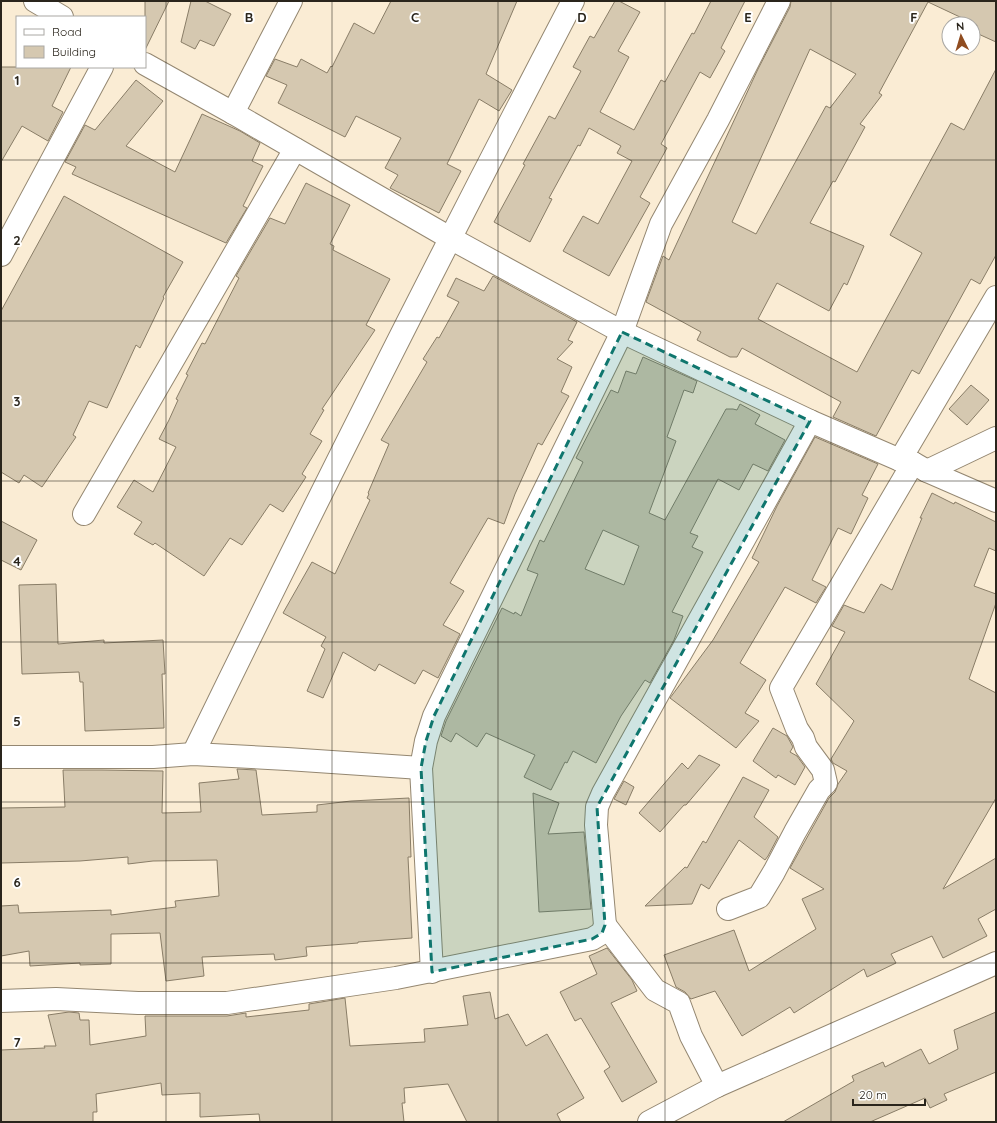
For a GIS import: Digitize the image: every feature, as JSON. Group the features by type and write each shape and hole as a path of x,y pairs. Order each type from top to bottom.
{"street":[{"path":"35,1 60,16"},
{"path":"233,113 277,1"},
{"path":"233,113 291,1"},
{"path":"193,754 262,612 450,238 573,1"},
{"path":"432,972 421,768 426,741 434,716 622,332 661,224 718,120 779,1"},
{"path":"146,65 450,238 622,332 810,421 996,501"},
{"path":"1,255 101,68"},
{"path":"84,514 295,149"},
{"path":"728,909 758,897 774,872 819,790 826,783 823,770 806,748 803,738 797,729 781,688 914,465 996,297"},
{"path":"1,1001 56,999 138,1004 227,1003 357,985 432,972 592,939 602,933 605,925 596,826 597,807 603,793 810,421"},
{"path":"914,465 996,438"},
{"path":"1,757 153,757 193,754 421,768"},
{"path":"605,925 655,990 678,1003 691,1036 717,1086"},
{"path":"649,1122 717,1086 996,963"}],"highlighted area":[{"path":"622,332 810,421 597,807 605,925 602,933 592,939 432,972 421,768 426,741 434,716"}],"building":[{"path":"145,1 169,1 146,48 146,16"},
{"path":"191,1 205,1 231,14 214,46 200,40 195,49 181,42"},
{"path":"391,1 517,1 486,74 512,90 499,111 479,99 447,164 461,171 439,213 390,188 398,175 385,168 401,138 356,116 345,137 278,103 287,85 266,76 275,59 297,67 301,59 327,73 331,66 332,67 354,23 374,34"},
{"path":"615,1 619,1 640,12 618,51 629,57 600,112 634,130 661,80 665,82 692,33 694,34 711,1 745,1 721,48 725,51 710,78 700,72 661,144 667,148 640,197 650,203 609,276 563,251 583,216 598,224 632,161 617,153 621,146 589,128 549,198 552,199 530,242 494,222 525,165 523,164 549,116 555,119 581,71 573,67 590,36 594,38"},
{"path":"791,1 996,1 996,42 981,35 981,16 958,16 928,2 879,93 882,95 860,124 865,127 835,182 833,181 810,223 864,246 847,285 844,283 829,311 777,283 758,319 857,372 922,253 890,235 951,123 964,130 996,69 996,255 980,284 971,279 919,374 912,370 876,436 833,417 841,402 742,348 737,357 730,357 697,340 701,332 646,302 663,256 669,260 758,69 790,7","holes":["810,49 856,74 830,108 826,106 756,234 732,222"]},
{"path":"1,67 71,68 52,106 63,112 48,141 22,126 1,162"},
{"path":"136,80 163,101 126,146 175,172 202,114 240,131 260,143 252,161 263,166 243,206 247,208 226,243 72,174 76,167 65,162 85,125 95,130"},
{"path":"306,183 350,205 330,244 334,246 333,250 390,279 366,325 375,330 322,409 324,410 310,434 322,441 302,474 306,477 283,512 270,504 242,545 230,538 204,576 155,543 153,545 134,534 142,522 117,507 134,480 153,492 176,447 159,439 178,400 176,399 188,375 186,374 202,343 205,344 239,278 236,276 270,218 285,224"},
{"path":"64,196 183,262 163,297 164,298 140,348 136,345 107,408 89,401 73,435 76,437 42,487 24,475 19,483 1,472 1,311"},
{"path":"493,276 577,322 568,340 573,342 557,359 572,367 561,392 569,396 542,445 538,443 515,494 504,524 488,518 450,583 464,591 443,625 460,634 438,678 423,670 415,684 379,664 375,671 343,652 323,698 307,691 325,649 321,646 326,637 283,613 312,562 335,574 370,500 367,498 368,493 389,444 381,440 427,362 423,359 437,337 439,338 459,302 447,296 456,278 484,291"},
{"path":"643,357 697,381 693,393 684,390 667,437 676,441 649,513 665,520 726,409 737,410 740,404 760,415 755,424 785,440 768,471 753,464 739,490 718,479 690,533 698,536 692,547 703,552 672,612 683,616 674,640 650,683 645,680 621,716 596,763 573,751 567,763 565,762 551,790 524,777 535,755 486,733 477,747 456,733 451,742 441,736 446,721 502,608 514,614 515,612 521,616 538,574 527,570 540,540 544,542 583,462 576,458 611,390 618,393 626,371 636,374","holes":["603,530 639,546 624,585 585,569"]},
{"path":"971,385 989,400 967,425 949,409"},
{"path":"815,437 878,464 862,495 868,498 851,534 838,528 812,580 826,587 816,603 785,587 740,663 766,680 745,713 759,721 736,748 670,698 713,640 759,562 752,558 777,506"},
{"path":"932,493 954,504 955,502 996,522 996,551 989,548 974,586 996,594 996,603 969,679 996,693 996,798 943,889 996,858 996,909 978,919 987,936 943,958 932,936 891,954 896,963 867,977 864,969 794,1013 790,1007 742,1036 715,991 691,999 685,992 676,987 664,955 734,930 749,971 816,929 802,899 824,889 790,868 829,798 835,792 838,784 847,771 833,763 831,759 854,721 816,684 845,632 832,626 844,605 864,613 881,584 892,590 922,518 920,518"},
{"path":"1,521 37,540 21,570 1,560"},
{"path":"56,584 58,644 104,640 104,643 163,640 165,674 162,674 164,728 85,731 83,682 80,682 79,672 22,674 19,585"},
{"path":"773,728 787,736 793,747 790,752 797,756 805,767 795,785 778,775 776,778 753,761"},
{"path":"699,755 720,765 686,805 684,805 660,832 639,813 682,763 688,769"},
{"path":"237,769 256,770 262,815 317,812 317,805 351,801 409,798 411,857 408,857 412,938 306,947 307,956 275,960 274,954 202,957 204,976 166,981 160,933 111,934 111,964 80,965 80,963 30,966 29,951 1,956 1,906 18,905 19,913 111,910 111,915 176,907 175,901 219,896 217,860 153,861 128,864 128,857 80,861 1,863 1,808 65,807 63,770 163,771 162,813 201,812 199,783 239,779"},
{"path":"743,777 769,790 754,817 778,837 765,860 739,840 709,889 701,884 692,904 645,906 685,867 687,868 703,841 706,843"},
{"path":"624,781 634,787 626,805 614,799"},
{"path":"533,793 559,803 548,834 584,832 591,909 539,912"},
{"path":"607,948 632,980 637,991 611,1003 657,1082 622,1102 604,1071 610,1067 581,1018 575,1021 560,992 597,974 589,956"},
{"path":"490,992 495,1019 508,1014 526,1046 547,1034 584,1098 557,1114 561,1122 467,1122 448,1084 404,1088 405,1103 402,1103 404,1122 260,1122 259,1114 200,1117 200,1093 162,1095 161,1083 96,1094 97,1112 93,1112 93,1122 1,1122 1,1050 56,1046 48,1015 69,1012 79,1013 80,1020 89,1020 90,1045 146,1036 145,1016 227,1016 246,1013 246,1017 309,1010 309,1004 345,998 350,1046 425,1042 424,1029 468,1025 463,996"},
{"path":"996,1012 996,1072 944,1094 947,1100 930,1108 925,1098 870,1122 783,1122 854,1081 852,1076 883,1062 885,1067 921,1049 929,1064 958,1049 954,1030"}]}
